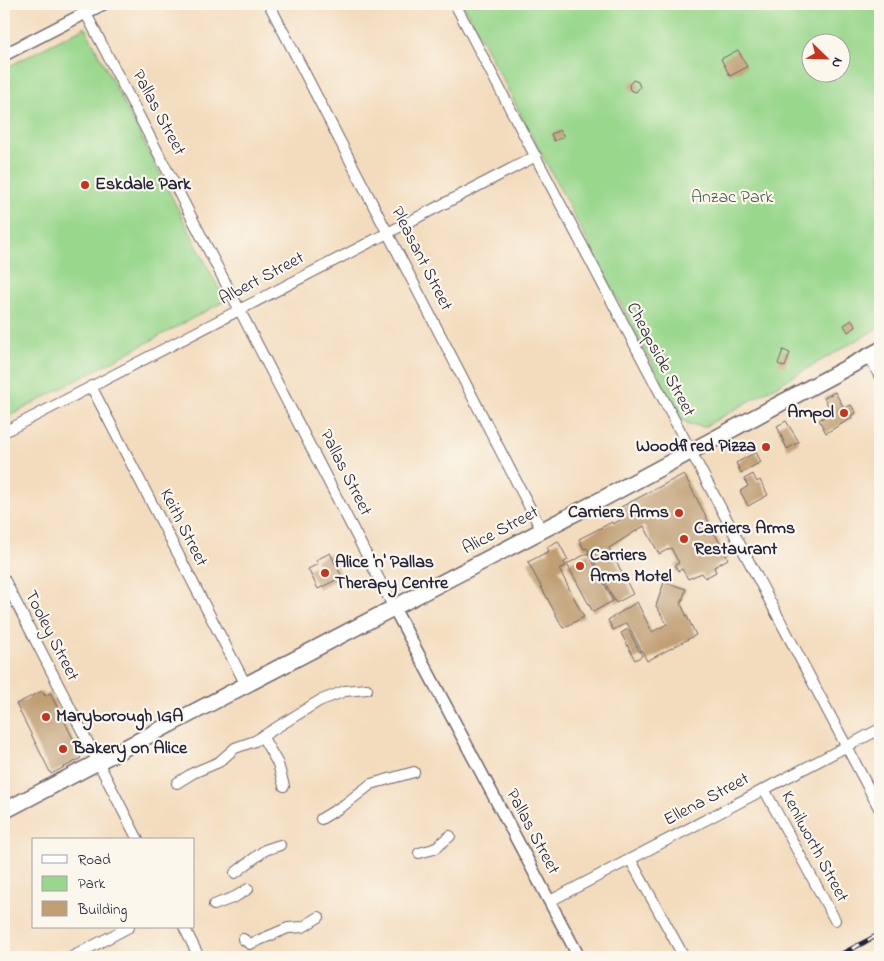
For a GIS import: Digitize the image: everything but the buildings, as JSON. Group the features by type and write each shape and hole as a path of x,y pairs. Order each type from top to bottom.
{"main road":[{"name":"Alice Street","path":"4,811 542,531 875,353"}],"street":[{"path":"4,55 84,8 103,4"},
{"name":"Pleasant Street","path":"269,4 542,531"},
{"name":"Cheapside Street","path":"455,4 880,810"},
{"name":"Pallas Street","path":"84,8 394,608 579,957"},
{"name":"Albert Street","path":"4,432 388,231 536,156"},
{"path":"875,353 880,377"},
{"name":"Keith Street","path":"92,386 246,685"},
{"name":"Tooley Street","path":"4,579 137,838"},
{"path":"177,783 193,773 219,762 236,748 262,736 320,701 345,691 367,690"},
{"name":"Ellena Street","path":"550,901 880,729"},
{"path":"262,736 278,764 284,786"},
{"path":"321,819 344,806 371,784 414,772"},
{"name":"Kenilworth Street","path":"764,789 835,920"},
{"path":"419,853 434,849 450,836"},
{"path":"235,873 265,850 280,844"},
{"path":"630,859 684,957"},
{"path":"214,905 235,897 248,889"},
{"path":"243,939 250,944 288,928 303,927 319,917"},
{"path":"72,957 127,928"},
{"path":"184,928 199,957"}],"green space":[{"name":"Anzac Park","path":"463,4 880,4 880,327 704,427 689,424 680,418"},
{"name":"Eskdale Park","path":"85,27 225,301 4,419 4,69"}],"railway":[{"path":"836,957 880,934"}],"place":[{"name":"Eskdale Park","path":"85,185"},
{"name":"Ampol","path":"844,413"},
{"name":"Woodfired Pizza","path":"766,447"},
{"name":"Carriers Arms","path":"679,513"},
{"name":"Carriers Arms Restaurant","path":"684,539"},
{"name":"Carriers Arms Motel","path":"580,566"},
{"name":"Alice 'n' Pallas Therapy Centre","path":"325,573"},
{"name":"Maryborough IGA","path":"46,717"},
{"name":"Bakery on Alice","path":"63,749"}]}
